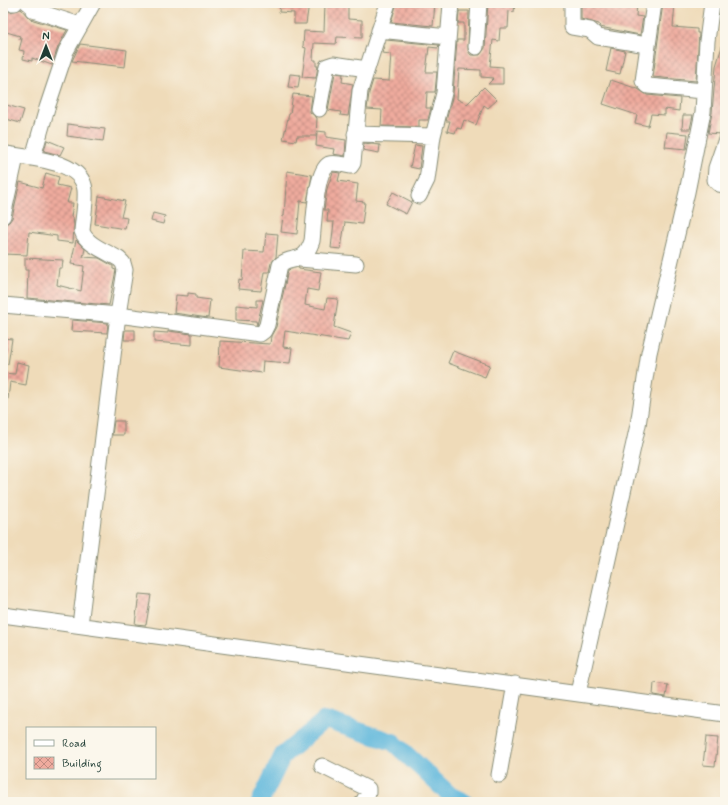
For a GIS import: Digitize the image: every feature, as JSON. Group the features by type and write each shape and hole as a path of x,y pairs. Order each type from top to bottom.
{"street":[{"path":"10,3 15,3"},
{"path":"28,3 34,5 33,10 80,25"},
{"path":"33,157 66,51 93,3"},
{"path":"300,259 309,251 312,241 319,181 323,170 332,163 352,165 354,160 355,134 360,91 388,3"},
{"path":"419,196 426,180 433,136 444,93 451,3"},
{"path":"476,48 479,3"},
{"path":"572,3 572,27 590,30 598,37 647,45"},
{"path":"654,3 642,78 644,84 648,86 704,91"},
{"path":"578,693 638,425 649,353 687,192 703,112 712,3"},
{"path":"379,30 448,37"},
{"path":"319,109 327,66 333,64 367,69"},
{"path":"355,134 433,136"},
{"path":"725,142 716,168 714,180 719,184 725,185"},
{"path":"3,216 10,155 33,157 65,166 75,173 83,182 85,190 82,231 84,236 89,241 120,259 125,270 118,315 80,625"},
{"path":"3,305 118,315 260,334 264,331 267,325 280,265 286,261 300,259 356,264"},
{"path":"3,615 725,714"},
{"path":"499,775 515,684"},
{"path":"322,766 368,789 368,793 363,802"}],"building":[{"path":"280,3 309,3 306,24 294,24 294,13 279,12"},
{"path":"325,3 348,3 348,19 362,20 362,38 337,37 336,44 314,43 313,60 316,60 316,66 318,66 316,78 302,77 306,48 303,47 304,31 324,32"},
{"path":"397,3 435,3 433,26 391,22"},
{"path":"488,3 515,3 514,12 509,11 508,28 500,28 499,41 493,40 490,66 503,67 503,84 488,84 494,78 481,77 481,70 459,69 457,99 467,104 484,87 497,100 488,108 484,105 476,125 464,120 461,129 457,128 455,133 447,131 450,121 446,121 453,94 457,40 464,40 464,23 458,23 459,11 469,11 468,51 471,55 480,55 485,48"},
{"path":"581,3 637,3 636,16 643,17 640,35 600,27 599,24 581,19"},
{"path":"663,3 675,3 673,27 697,29 697,33 699,33 696,81 653,77"},
{"path":"3,8 10,12 21,9 30,19 67,30 58,47 52,65 32,58 32,61 23,59 24,51 19,50 22,39 19,39 20,36 3,31"},
{"path":"386,40 439,45 438,48 429,47 426,72 437,72 435,92 427,92 426,108 431,108 428,120 419,120 419,127 381,126 382,110 367,109 369,93 373,80 389,81 391,54 382,53"},
{"path":"723,43 725,43 725,97 720,134 708,133 712,113 716,66"},
{"path":"80,44 127,50 125,67 72,61"},
{"path":"611,48 625,51 620,74 606,71"},
{"path":"335,73 343,74 342,82 353,84 348,116 340,115 341,112 328,110"},
{"path":"290,74 300,75 298,88 288,87"},
{"path":"611,80 638,89 647,95 680,98 679,111 665,109 665,115 651,114 648,126 635,123 637,115 603,104"},
{"path":"293,94 312,96 310,112 317,118 316,136 297,136 296,141 283,139 290,114"},
{"path":"3,104 24,110 20,123 3,118"},
{"path":"683,115 693,115 690,129 682,129"},
{"path":"68,124 105,129 103,141 67,136"},
{"path":"317,131 326,132 326,137 346,140 345,156 333,154 334,149 316,146"},
{"path":"667,132 688,134 686,149 665,147"},
{"path":"47,140 64,147 60,155 44,151"},
{"path":"364,143 380,145 379,153 363,150"},
{"path":"415,145 422,146 419,169 410,167"},
{"path":"287,171 312,175 307,202 300,201 297,234 281,232 284,216"},
{"path":"333,172 340,173 338,181 358,184 356,201 365,202 362,224 345,222 341,249 331,248 334,222 327,222 328,210 324,210 327,189"},
{"path":"46,173 59,177 57,185 71,188 67,203 73,203 71,217 73,217 74,225 73,243 57,241 57,236 29,232 27,255 3,254 3,225 9,222 12,218 20,182 42,188"},
{"path":"393,192 412,202 406,214 386,204"},
{"path":"99,196 125,201 121,217 127,218 125,229 95,224"},
{"path":"153,213 165,216 163,224 151,221"},
{"path":"266,233 278,234 276,257 271,263 269,272 264,272 261,291 238,289 239,279 242,280 244,251 264,252"},
{"path":"76,240 85,249 83,257 99,258 113,266 113,269 116,270 109,305 27,298 28,270 25,270 25,258 63,260 62,268 59,268 57,285 81,291 84,266 71,264"},
{"path":"298,267 299,269 321,272 318,291 307,289 305,305 325,309 327,298 338,299 334,327 351,333 348,341 285,331 283,347 292,348 290,363 263,361 262,373 219,367 220,341 270,344 271,336 276,327 288,270"},
{"path":"188,293 196,294 196,298 210,300 208,318 174,313 176,295 188,296"},
{"path":"257,300 263,300 257,325 256,321 236,320 236,305 257,307"},
{"path":"72,320 108,323 107,333 71,331"},
{"path":"125,330 135,330 135,340 124,340"},
{"path":"168,331 192,334 192,345 154,342 154,332 168,333"},
{"path":"3,338 12,339 8,364 3,364"},
{"path":"453,351 490,365 485,377 448,363"},
{"path":"17,362 29,365 26,385 10,382 8,399 3,399 3,373 15,374"},
{"path":"114,421 124,421 124,435 112,435"},
{"path":"139,594 151,595 146,625 135,624"},
{"path":"654,683 668,685 666,697 653,695"},
{"path":"706,737 718,738 715,766 703,765"}],"waterway":[{"path":"260,802 283,755 325,720 393,742 451,796 464,802"}]}
